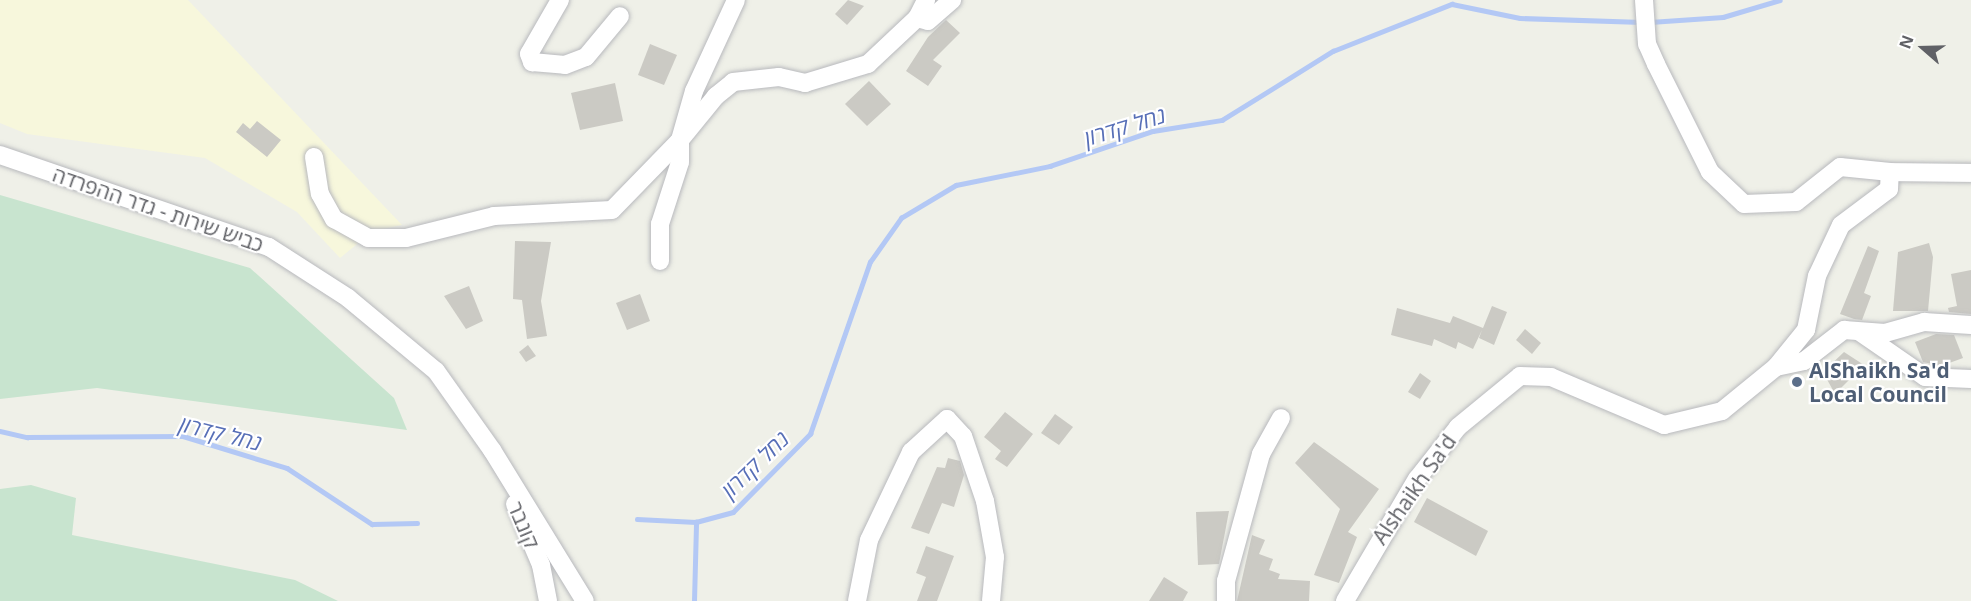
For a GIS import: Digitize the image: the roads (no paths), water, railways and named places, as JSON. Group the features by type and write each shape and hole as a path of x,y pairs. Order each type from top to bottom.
{"street":[{"path":"560,0 529,54 532,62 565,65 586,57 620,15"},
{"path":"660,261 660,224 680,162 680,140 694,91 736,0"},
{"path":"314,157 320,194 334,219 368,238 406,238 494,216 612,210 733,82 779,77 805,83 837,77 868,64 917,18 926,0"},
{"path":"917,18 927,21 952,0"},
{"path":"1643,4 1647,44 1710,172 1744,204 1796,202 1840,167 1890,172 1971,173"},
{"name":"כביש שירות - גדר ההפרדה","path":"0,155 269,247 348,298 436,371 492,450 585,601"},
{"name":"Alshaikh Sa'd","path":"1345,601 1417,479 1458,427 1520,376 1551,377 1664,424 1722,411 1776,367 1806,330 1816,276 1841,225 1889,189 1890,172"},
{"path":"1776,367 1804,361 1844,330 1885,333 1924,322 1971,325"},
{"path":"1860,332 1925,377 1971,379"},
{"path":"1226,601 1226,581 1261,454 1281,418"},
{"path":"857,601 869,540 911,452 947,419 963,436 985,501 995,557 992,601"},
{"name":"קונבר","path":"492,450 541,565 548,601"}],"waterway":[{"name":"נחל קדרון","path":"1650,22 1723,17 1780,0"},
{"name":"נחל קדרון","path":"637,519 696,522 733,512 810,434 870,262 901,218 956,185 1050,166 1153,131 1222,120 1333,51 1452,4 1520,18 1642,22"},
{"name":"נחל קדרון","path":"0,431 27,437 183,436 287,468 372,524 417,523"},
{"path":"694,601 696,522"}],"place":[{"name":"AlShaikh Sa'd Local Council","path":"1797,382"}]}
